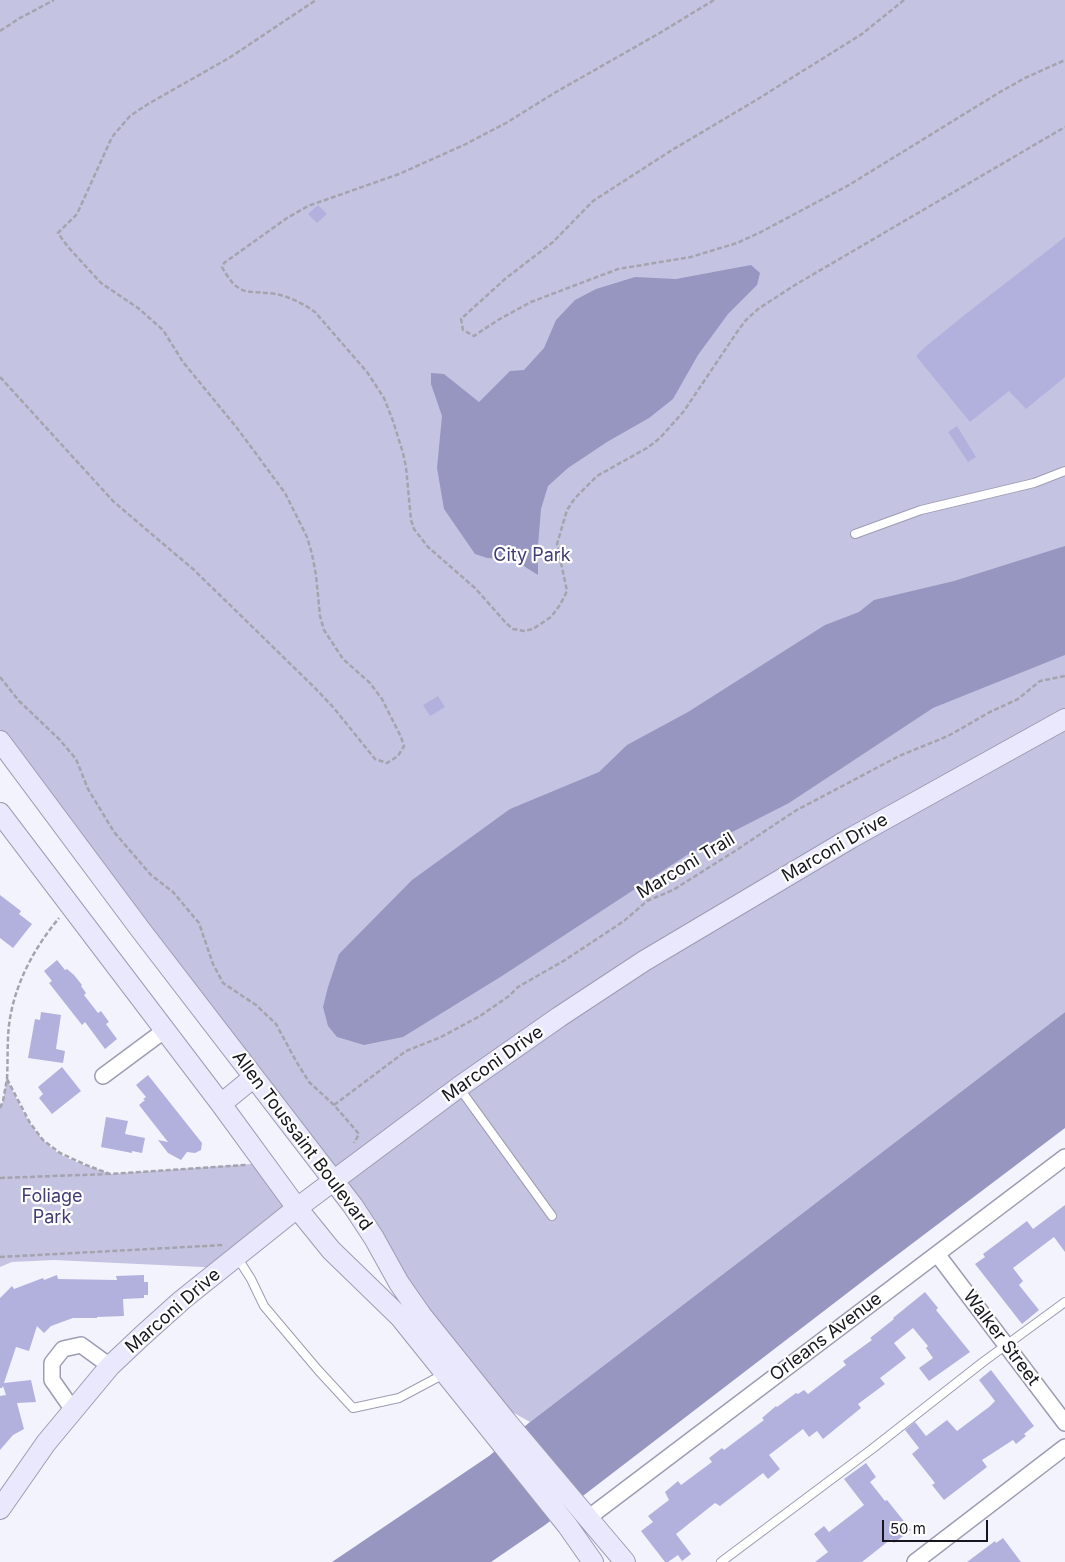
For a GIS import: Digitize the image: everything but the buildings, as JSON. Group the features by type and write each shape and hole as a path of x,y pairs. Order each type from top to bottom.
{"main road":[{"name":"Marconi Drive","path":"0,1509 46,1443 110,1366 182,1300 333,1180 364,1159 459,1087 644,960 851,838 1065,719"},
{"name":"Allen Toussaint Boulevard","path":"0,741 358,1214 399,1283 593,1562"},
{"name":"Allen Toussaint Boulevard","path":"2,820 70,905 221,1104 297,1208 331,1250 400,1318 445,1373 585,1515 625,1562"},
{"path":"221,1104 254,1077"}],"street":[{"path":"103,1076 165,1030"},
{"name":"Orleans Avenue","path":"585,1515 1065,1157"},
{"name":"Walker Street","path":"937,1254 1065,1423"},
{"path":"73,1410 52,1380 52,1363 63,1348 81,1345 110,1366"},
{"path":"914,1562 1065,1447"}],"lane":[{"path":"855,534 921,510 1034,483 1065,471"},
{"path":"459,1087 552,1216"},
{"path":"237,1257 252,1279 264,1306 353,1408 399,1398 445,1373"},
{"path":"721,1562 1065,1302"}],"path":[{"path":"0,31 54,0"},
{"path":"0,376 114,501 193,569 314,687 333,707 375,759 387,763 398,756 404,746 382,699 370,684 343,659 324,630 320,616 312,554 307,537 285,493 183,362 163,330 138,308 101,283 68,247 58,233 77,214 112,137 130,116 229,58 316,0"},
{"path":"714,0 506,123 464,145 399,174 308,206 287,218 230,259 222,267 240,289 249,293 278,294 305,305 315,312 367,372 384,398 398,438 406,467 409,509 414,528 428,547 475,588 513,630 524,631 541,625 556,610 567,591 557,544 567,510 575,498 597,476 660,438 684,411 737,332 758,309 795,285 1065,127"},
{"path":"904,0 854,39 672,150 594,201 553,242 505,279 461,319 463,330 474,336 531,302 618,269 690,257 737,243 785,220 849,185 1025,78 1065,60"},
{"name":"Marconi Trail","path":"334,1104 406,1051 441,1038 480,1016 509,996 518,987 565,960 624,921 647,901 673,890 795,811 899,756 948,736 990,712 1018,699 1040,681 1065,676"},
{"path":"0,677 19,701 59,739 76,759 88,789 114,832 151,875 173,892 199,923 213,964 223,983 256,1005 276,1024 309,1082 334,1104 359,1134 356,1141 351,1145"},
{"path":"0,1108 7,1080 9,1025 17,992 30,961 48,931 70,905"},
{"path":"7,1080 30,1122 43,1140 60,1154 110,1174"},
{"path":"0,1178 110,1174 265,1163"},
{"path":"0,1257 252,1244"}],"green space":[{"name":"City Park","path":"0,0 1065,0 1065,1012 530,1422 486,1397 0,741"},
{"name":"Foliage Park","path":"7,1079 22,1110 42,1139 60,1154 72,1160 110,1174 265,1163 297,1208 223,1268 54,1260 12,1262 0,1267 0,1108"}],"shaded area":[{"path":"751,265 760,273 757,285 728,314 698,355 673,399 649,418 607,442 568,468 548,486 541,509 538,575 514,560 487,558 475,554 444,509 437,468 442,416 431,384 431,373 444,374 479,402 510,371 524,370 544,348 556,320 575,300 596,289 635,277 676,279"},
{"path":"1065,546 1065,655 933,708 789,803 687,855 502,976 403,1037 364,1045 337,1037 328,1026 323,1007 339,954 412,880 510,809 599,772 627,745 688,712 825,625 859,612 874,600 954,581"},
{"path":"1065,1012 1065,1128 545,1525 491,1562 332,1562 489,1456 530,1422"}]}
